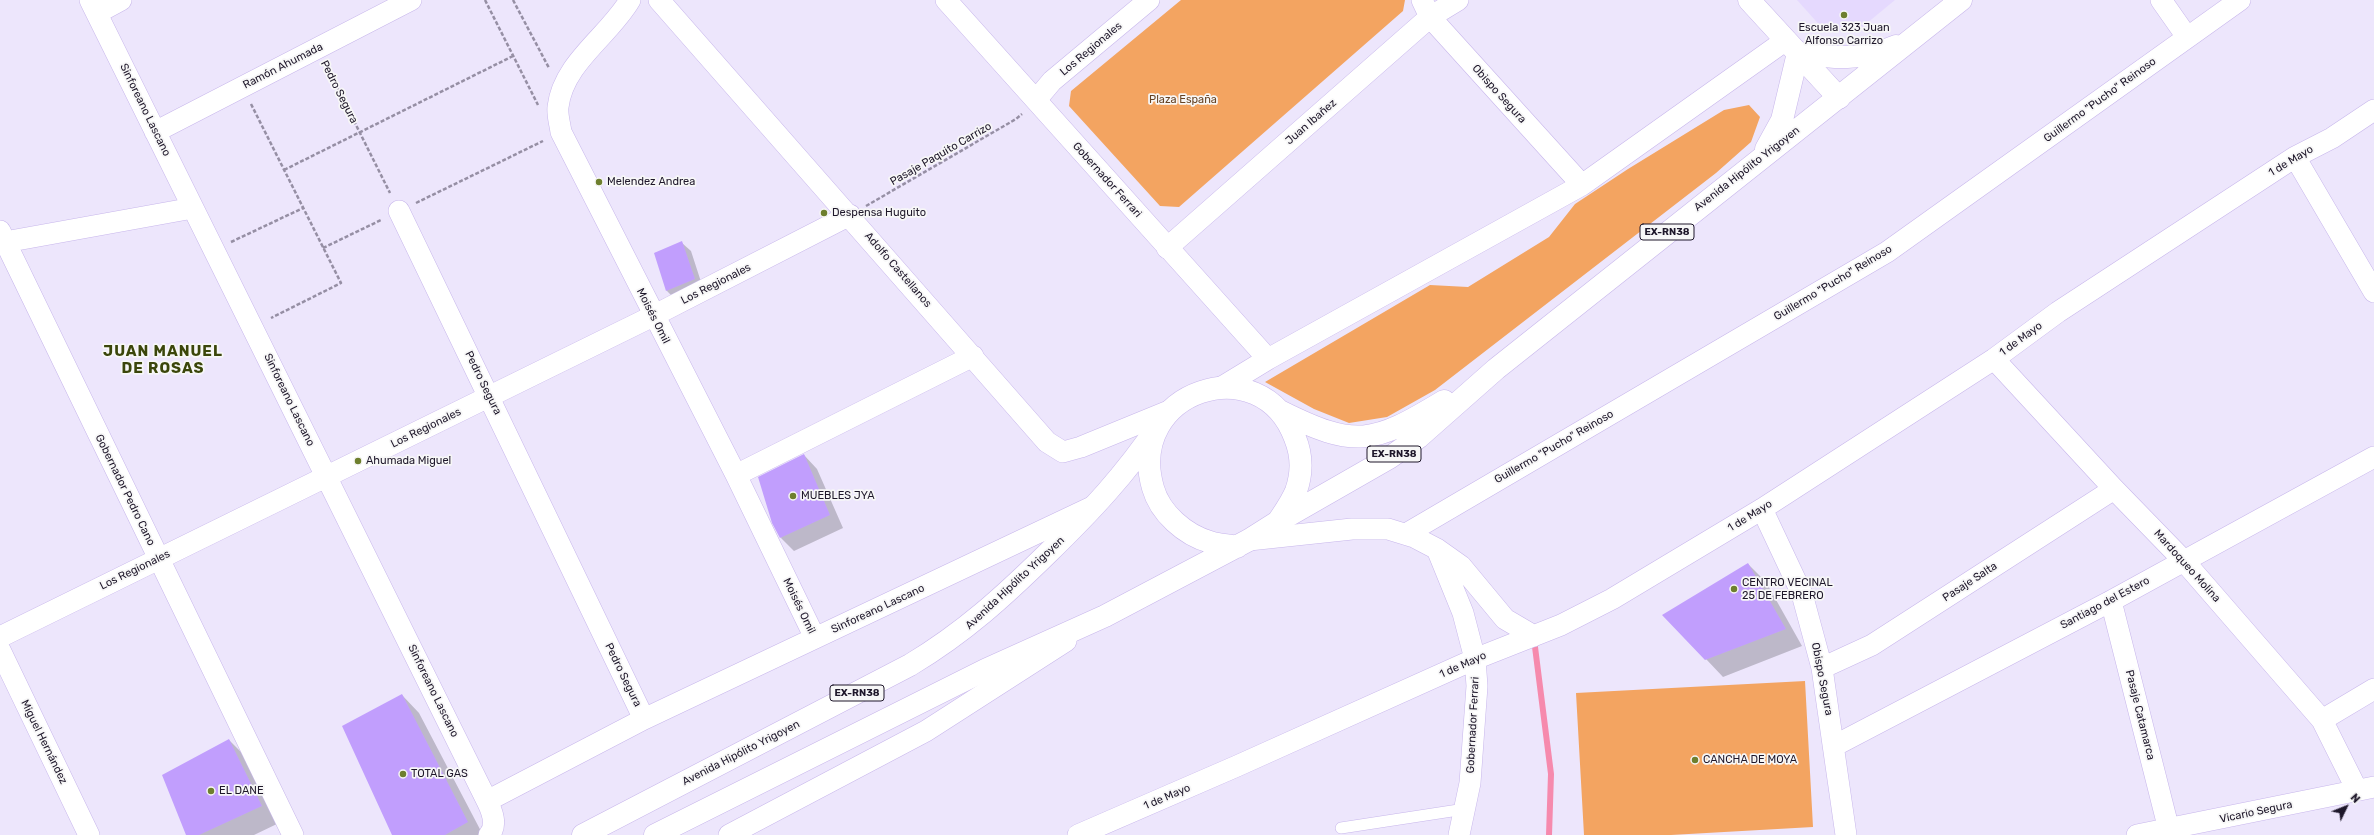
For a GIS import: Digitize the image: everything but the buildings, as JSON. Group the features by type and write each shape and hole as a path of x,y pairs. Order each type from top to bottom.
{"main road":[{"path":"1749,0 1839,98"},
{"name":"Avenida Hipólito Yrigoyen","path":"1279,521 1389,458 1419,436 1496,369 1961,0"},
{"path":"1792,47 1837,59 1876,54 1911,40"},
{"path":"1761,158 1782,120 1792,47"},
{"name":"Avenida Hipólito Yrigoyen","path":"1278,409 1313,427 1351,438 1380,435 1409,422 1496,369"},
{"name":"EX-RN38","path":"656,835 985,670 1105,616 1243,544 1279,521 1296,491 1301,470 1299,448 1291,427 1278,409 1258,395 1240,389 1222,387 1193,394 1163,418"},
{"path":"1163,418 1150,448 1149,466 1155,496 1169,516 1188,532 1210,542 1243,544"},
{"name":"Avenida Hipólito Yrigoyen","path":"583,835 910,665 943,646 978,619 1098,505 1134,462 1163,418"}],"street":[{"path":"94,7 121,0"},
{"name":"Ramón Ahumada","path":"155,132 411,0"},
{"path":"561,132 558,109 561,91 572,72 630,0"},
{"name":"Adolfo Castellanos","path":"659,0 1047,442 1063,452 1163,418"},
{"name":"Gobernador Ferrari","path":"946,0 1268,359"},
{"name":"Los Regionales","path":"1036,100 1052,81 1149,0"},
{"name":"Juan Ibañez","path":"1167,248 1426,8 1458,0"},
{"path":"2161,0 2187,37"},
{"name":"Guillermo \"Pucho\" Reinoso","path":"1406,534 1887,252 2240,0"},
{"name":"Sinforeano Lascano","path":"94,7 487,801 494,817 489,835"},
{"name":"Obispo Segura","path":"1426,8 1582,185"},
{"path":"1222,387 1268,359 1504,230 1582,185 1792,47"},
{"name":"1 de Mayo","path":"1078,835 1476,659 1561,625 1612,599 1762,509 1994,359 2058,312 2295,157 2332,138 2374,110"},
{"name":"Moisés Omil","path":"561,132 653,316 736,475 815,638"},
{"path":"2295,157 2374,292"},
{"path":"2,238 193,208"},
{"name":"Pedro Segura","path":"399,211 644,719"},
{"name":"Los Regionales","path":"0,637 490,397 850,216"},
{"name":"Gobernador Pedro Cano","path":"2,238 293,835"},
{"path":"736,475 973,356"},
{"name":"Mardoqueo Molina","path":"1994,359 2182,560 2322,720 2366,788"},
{"name":"Santiago del Estero","path":"1834,746 2111,601 2182,560 2374,457"},
{"name":"Pasaje Salta","path":"1822,668 1872,645 2114,489"},
{"name":"Sinforeano Lascano","path":"487,801 644,719 1098,505"},
{"name":"Obispo Segura","path":"1762,509 1802,594 1822,668 1846,835"},
{"path":"1243,544 1352,529 1388,529 1406,534 1437,549 1460,566 1505,619 1534,636"},
{"name":"Gobernador Ferrari","path":"1437,549 1463,614 1476,659 1477,686 1470,783 1459,835"},
{"name":"Pasaje Catamarca","path":"2111,601 2169,830"},
{"path":"730,835 766,827 926,732 1105,616"},
{"name":"Miguel Hernández","path":"0,650 89,835"},
{"path":"2322,720 2374,689"},
{"name":"Vicario Segura","path":"2137,835 2169,830 2366,788"}],"lane":[{"path":"1341,828 1465,809"}],"path":[{"path":"485,0 539,107"},
{"path":"513,0 561,91"},
{"name":"Pedro Segura","path":"317,48 399,211"},
{"path":"284,170 513,56"},
{"path":"242,87 341,283 252,327"},
{"name":"Pasaje Paquito Carrizo","path":"850,216 1016,119 1036,100"},
{"path":"323,248 561,132"},
{"path":"214,250 303,208"}],"shaded area":[{"name":"Escuela 323 Juan Alfonso Carrizo","path":"1797,0 1895,0 1855,33 1824,30"}],"green space":[{"name":"Plaza España","path":"1181,0 1405,0 1403,11 1179,207 1160,206 1069,106 1071,91"},
{"path":"1749,105 1760,117 1751,142 1716,173 1435,390 1387,417 1349,423 1314,409 1265,382 1430,285 1468,287 1549,237 1575,204 1628,169 1724,110"},
{"name":"CANCHA DE MOYA","path":"1805,681 1813,827 1671,835 1584,835 1576,693"}],"waterway":[{"path":"1534,639 1551,774 1549,835"}],"place":[{"name":"Escuela 323 Juan Alfonso Carrizo","path":"1844,15"},
{"name":"Melendez Andrea","path":"599,182"},
{"name":"Despensa Huguito","path":"824,213"},
{"name":"Ahumada Miguel","path":"358,461"},
{"name":"MUEBLES JYA","path":"793,496"},
{"name":"CENTRO VECINAL 25 DE FEBRERO","path":"1734,589"},
{"name":"CANCHA DE MOYA","path":"1695,760"},
{"name":"TOTAL GAS","path":"403,774"},
{"name":"EL DANE","path":"211,791"}],"district":[{"name":"JUAN MANUEL DE ROSAS","path":"163,360"}]}
